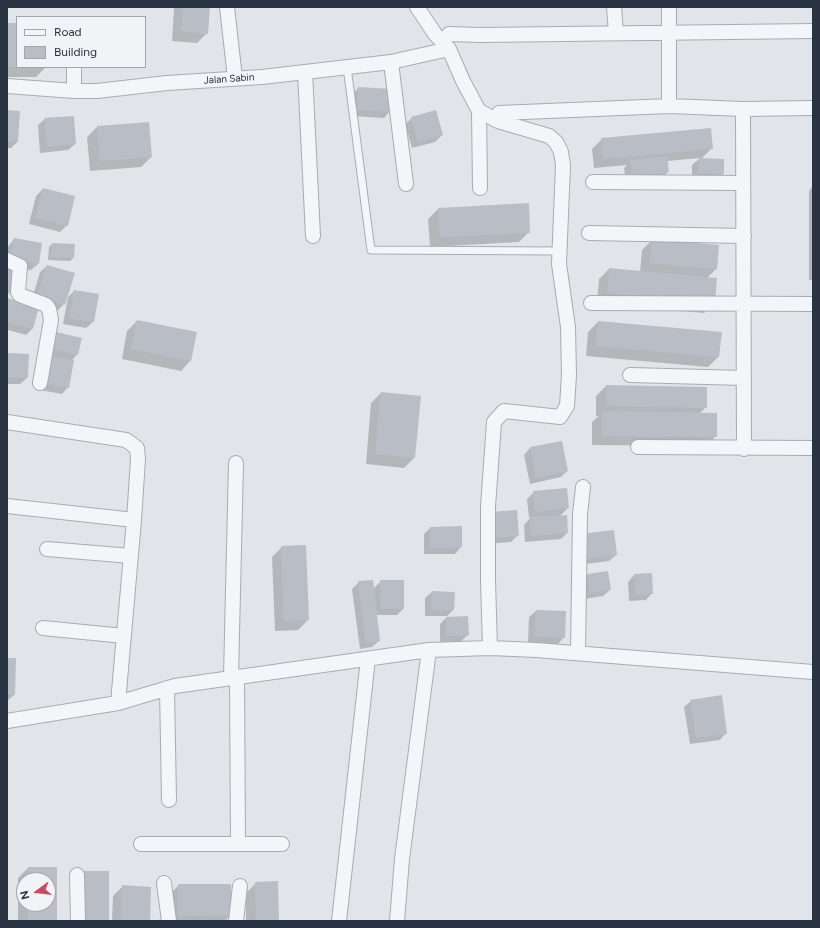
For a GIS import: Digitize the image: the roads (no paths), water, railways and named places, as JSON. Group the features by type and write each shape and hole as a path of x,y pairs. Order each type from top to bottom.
{"street":[{"path":"227,7 235,78"},
{"path":"417,7 435,34 449,49 463,82 479,111 480,188"},
{"path":"614,7 616,33"},
{"path":"668,7 669,106"},
{"path":"449,34 480,35 813,30"},
{"name":"Jalan Sabin","path":"7,86 74,91 97,91 167,83 305,72 391,62 449,49"},
{"path":"391,62 406,184"},
{"path":"74,68 74,91"},
{"path":"305,72 313,236"},
{"path":"499,113 669,106 813,108"},
{"path":"743,108 744,449"},
{"path":"479,111 498,121 549,136 556,142 561,152 563,165 559,264 568,327 569,375 565,412 560,417 504,411 494,422 488,507 490,648"},
{"path":"593,182 743,183"},
{"path":"589,232 744,236"},
{"path":"7,260 20,266 18,292 20,295 46,305 49,309 51,320 40,383"},
{"path":"592,303 813,304"},
{"path":"630,375 744,378"},
{"path":"7,422 126,440 137,448 138,459 134,520 118,702"},
{"path":"638,447 744,449 813,448"},
{"path":"236,464 234,676 238,844"},
{"path":"578,652 580,514 583,487"},
{"path":"7,506 134,520"},
{"path":"48,549 131,556"},
{"path":"43,628 124,636"},
{"path":"7,721 118,702 167,688 234,676 429,650 490,648 578,652 813,672"},
{"path":"397,921 402,859 429,650"},
{"path":"339,921 368,659"},
{"path":"167,688 169,800"},
{"path":"140,844 282,844"},
{"path":"77,875 78,921"},
{"path":"164,883 169,921"},
{"path":"236,921 240,886"}],"lane":[{"path":"347,67 371,250 559,251"}]}
